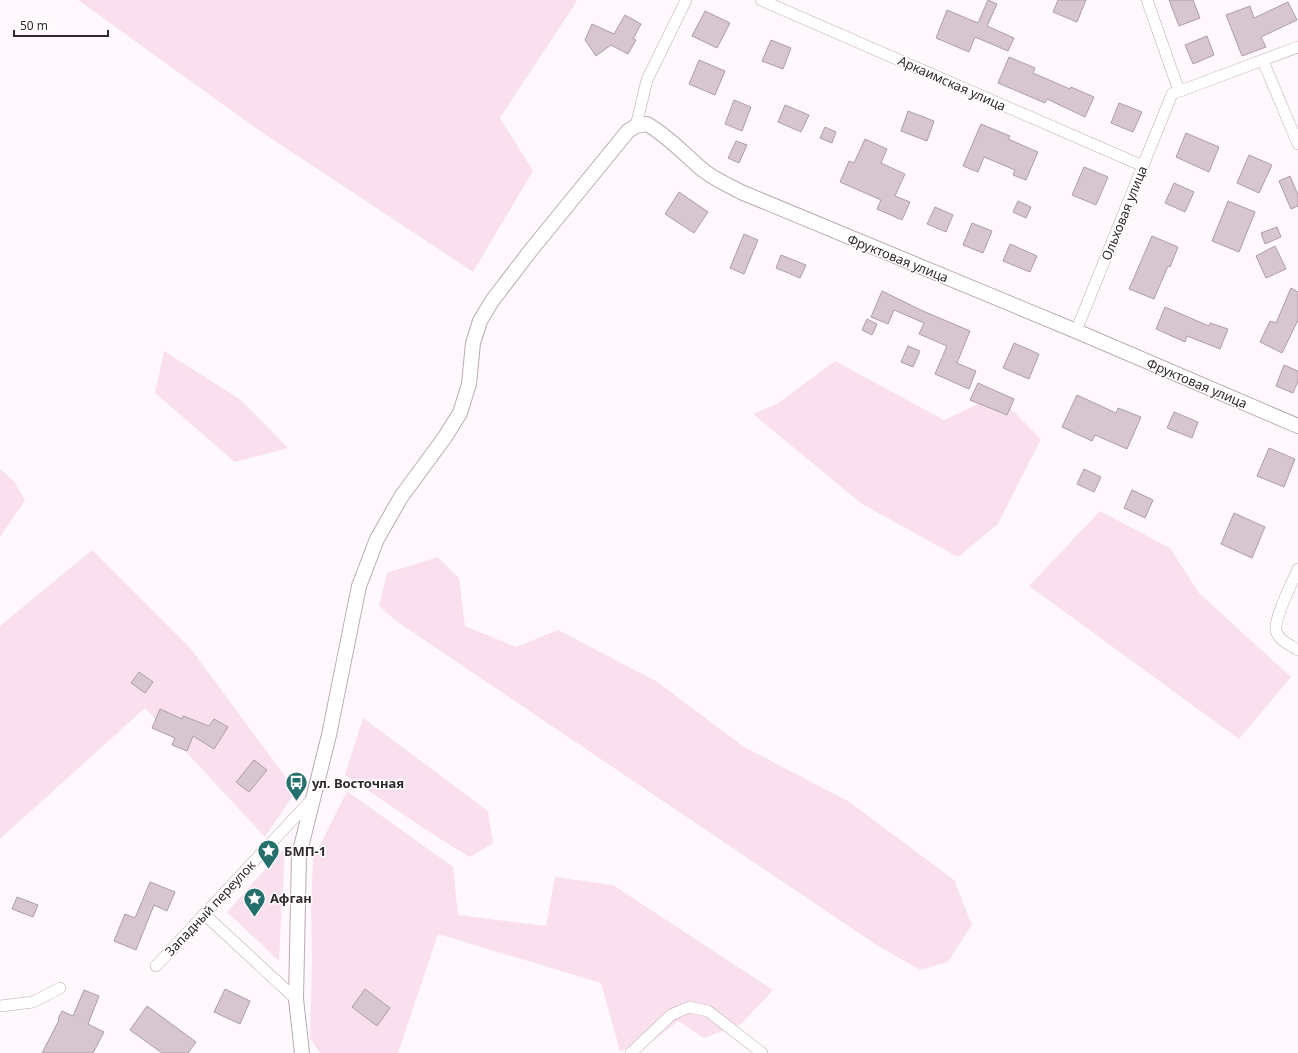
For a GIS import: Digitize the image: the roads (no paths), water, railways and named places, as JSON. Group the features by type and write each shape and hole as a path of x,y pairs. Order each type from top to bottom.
{"street":[{"path":"302,1053 296,998 299,855 329,735 359,586 377,540 401,497 445,437 460,413 469,384 473,343 480,321 492,301 531,250 628,131 636,126 647,80 686,0"},
{"name":"Аркаимская улица","path":"761,0 1143,166"},
{"path":"1147,0 1176,93 1298,47"},
{"path":"1262,61 1298,144"},
{"name":"Ольховая улица","path":"1076,331 1143,166 1176,93"},
{"name":"Фруктовая улица","path":"636,126 647,124 661,132 704,171 741,192 1076,331 1298,426"},
{"path":"1298,569 1277,620 1276,630 1283,642 1298,650"},
{"name":"Западный переулок","path":"156,966 313,797"},
{"path":"204,914 296,998"},
{"path":"0,1006 33,1002 60,988"},
{"path":"631,1053 672,1015 689,1008 708,1011 762,1053"}],"place":[{"name":"ул. Восточная","path":"296,802"},
{"name":"БМП-1","path":"269,870"},
{"name":"Афган","path":"254,918"}]}
